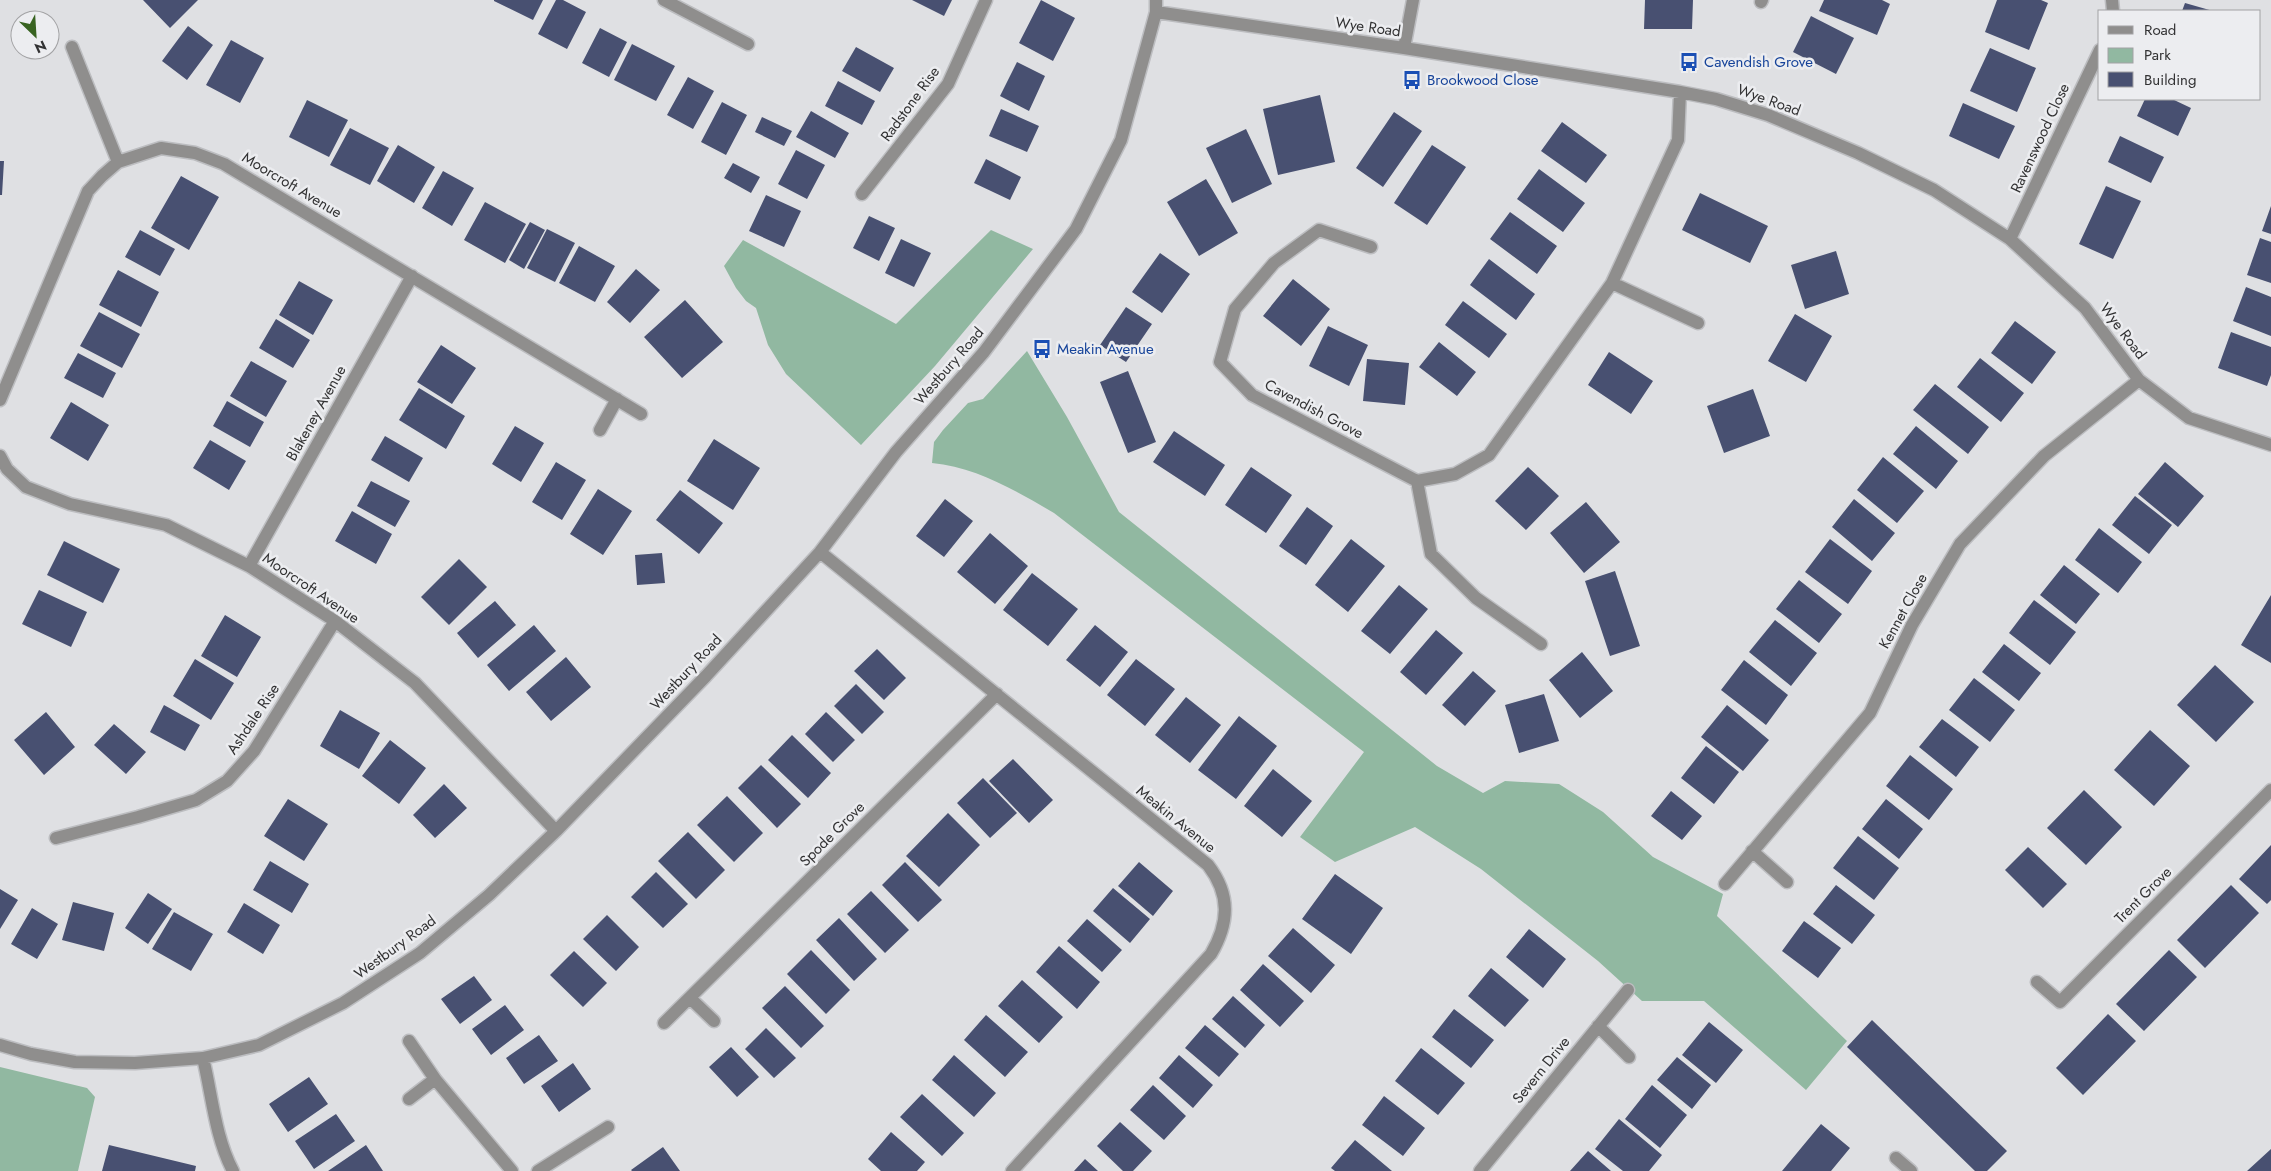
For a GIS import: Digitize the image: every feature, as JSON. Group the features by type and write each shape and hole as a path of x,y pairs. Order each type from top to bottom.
{"street":[{"path":"664,0 748,44"},
{"name":"Radstone Rise","path":"862,194 948,84 986,0"},
{"path":"1404,48 1414,0"},
{"name":"Wye Road","path":"1156,6 1680,92 1716,99 1768,116 1858,153 1934,190 2010,240 2085,308 2139,380 2189,418 2271,445"},
{"name":"Westbury Road","path":"0,1045 30,1054 75,1062 134,1063 203,1058 259,1044 343,1003 420,953 488,895 556,831 706,676 820,552 896,452 984,352 1076,229 1121,140 1156,6"},
{"path":"72,46 118,162"},
{"name":"Ravenswood Close","path":"2010,240 2098,54"},
{"path":"1541,644 1476,598 1431,554 1417,481 1455,474 1489,455 1612,283 1678,140 1680,92"},
{"name":"Moorcroft Avenue","path":"0,400 88,191 118,162 161,148 195,153 217,161 642,414"},
{"name":"Cavendish Grove","path":"1371,247 1319,230 1274,264 1235,309 1220,362 1252,395 1417,481"},
{"name":"Blakeney Avenue","path":"249,566 412,276"},
{"path":"1612,283 1698,324"},
{"name":"Kennet Close","path":"1725,884 1870,713 1912,625 1960,544 2044,456 2139,380"},
{"path":"600,430 617,399"},
{"name":"Moorcroft Avenue","path":"0,456 7,469 26,487 70,504 166,525 249,566 335,621 415,683 556,831"},
{"name":"Meakin Avenue","path":"820,552 1208,865 1218,878 1226,915 1221,936 1210,954 1012,1171"},
{"name":"Ashdale Rise","path":"56,838 138,818 196,800 227,781 254,751 335,621"},
{"name":"Spode Grove","path":"664,1024 997,694"},
{"name":"Trent Grove","path":"2037,982 2060,1002 2271,790"},
{"path":"1752,851 1787,882"},
{"name":"Severn Drive","path":"1480,1171 1628,990"},
{"path":"690,998 714,1021"},
{"path":"1598,1026 1629,1057"},
{"path":"408,1041 435,1079 512,1171"},
{"path":"203,1058 218,1131 226,1158 233,1171"},
{"path":"409,1099 435,1079"},
{"path":"538,1171 608,1127"},
{"path":"1896,1158 1911,1171"}],"green space":[{"path":"991,230 1033,249 935,366 861,445 786,374 768,345 756,308 746,301 736,288 724,266 743,240 896,324"},
{"path":"1027,351 1067,417 1119,512 1437,766 1483,793 1505,781 1559,784 1603,812 1653,857 1723,894 1717,916 1847,1041 1806,1090 1704,1001 1642,1001 1598,961 1481,869 1415,827 1335,862 1300,837 1364,752 1054,513 995,481 964,469 932,463 934,442 943,430 968,403 983,399"},
{"path":"0,1067 87,1088 95,1097 78,1171 0,1171"}],"building":[{"path":"143,0 198,0 170,28"},
{"path":"494,0 543,0 533,20"},
{"path":"556,0 563,0 586,12 567,49 538,34"},
{"path":"912,0 952,0 944,16"},
{"path":"1041,0 1075,18 1053,61 1019,43"},
{"path":"1645,0 1693,0 1692,29 1644,29"},
{"path":"1824,0 1882,0 1890,4 1877,35 1819,11"},
{"path":"1997,0 2041,0 2048,3 2029,50 1985,32"},
{"path":"2185,3 2210,10 2182,10"},
{"path":"1811,16 1854,38 1836,74 1793,52"},
{"path":"188,26 213,45 187,80 162,61"},
{"path":"600,28 627,42 609,77 582,63"},
{"path":"231,40 264,58 240,103 206,85"},
{"path":"632,44 675,66 656,101 614,80"},
{"path":"856,47 894,68 880,92 842,71"},
{"path":"1990,48 2036,68 2017,112 1970,91"},
{"path":"1017,62 1045,76 1029,111 1000,96"},
{"path":"688,77 714,91 693,129 667,115"},
{"path":"838,81 875,101 862,125 825,106"},
{"path":"1320,95 1335,162 1278,175 1263,109"},
{"path":"307,100 348,120 329,157 289,137"},
{"path":"2145,100 2174,100 2191,108 2178,136 2137,116"},
{"path":"722,102 747,115 726,155 701,142"},
{"path":"1963,103 2015,126 1999,159 1949,136"},
{"path":"1001,109 1039,126 1027,152 989,136"},
{"path":"811,111 849,133 835,158 796,137"},
{"path":"1394,112 1422,131 1383,187 1356,168"},
{"path":"762,117 792,131 784,146 755,132"},
{"path":"1562,122 1607,155 1586,183 1541,151"},
{"path":"350,128 389,148 370,185 330,165"},
{"path":"1246,129 1272,184 1232,203 1206,148"},
{"path":"2120,136 2164,157 2151,183 2108,162"},
{"path":"398,145 435,167 414,203 377,181"},
{"path":"1432,145 1466,167 1427,225 1394,203"},
{"path":"796,150 825,165 807,199 778,184"},
{"path":"986,159 1021,177 1010,200 974,183"},
{"path":"0,161 4,161 2,195 0,195"},
{"path":"733,163 760,177 751,193 724,178"},
{"path":"1539,169 1585,203 1563,232 1517,199"},
{"path":"443,171 474,188 452,226 422,208"},
{"path":"181,176 219,197 189,250 151,228"},
{"path":"1206,179 1238,233 1199,256 1167,202"},
{"path":"2106,186 2141,201 2113,259 2079,244"},
{"path":"1700,193 1768,226 1750,263 1682,230"},
{"path":"766,195 801,211 784,247 749,231"},
{"path":"485,202 526,224 505,263 464,240"},
{"path":"2271,206 2271,234 2262,231"},
{"path":"1510,212 1557,246 1537,274 1490,239"},
{"path":"869,216 895,228 879,261 853,248"},
{"path":"530,222 545,230 524,269 509,260"},
{"path":"547,229 575,243 555,282 527,268"},
{"path":"140,230 175,249 160,276 125,257"},
{"path":"2260,238 2271,242 2271,283 2247,275"},
{"path":"901,239 931,253 914,287 885,273"},
{"path":"579,246 615,266 595,302 559,283"},
{"path":"1836,251 1849,294 1805,309 1791,265"},
{"path":"1160,253 1190,274 1162,313 1132,292"},
{"path":"1489,259 1535,294 1516,320 1470,285"},
{"path":"636,269 660,290 630,323 607,302"},
{"path":"118,270 159,292 141,327 99,305"},
{"path":"1293,279 1330,309 1301,346 1263,316"},
{"path":"299,281 333,300 313,335 279,315"},
{"path":"2246,287 2271,297 2271,336 2233,321"},
{"path":"685,300 723,342 682,378 644,337"},
{"path":"1463,301 1507,334 1489,358 1445,325"},
{"path":"1126,307 1152,324 1126,362 1100,345"},
{"path":"99,312 140,334 122,368 80,346"},
{"path":"1795,314 1832,336 1806,382 1768,361"},
{"path":"276,319 310,340 293,368 259,348"},
{"path":"2015,321 2056,352 2032,384 1991,353"},
{"path":"1328,326 1368,345 1349,386 1309,366"},
{"path":"2231,332 2271,347 2271,375 2267,386 2218,368"},
{"path":"1439,342 1476,372 1457,396 1419,367"},
{"path":"441,345 476,368 452,404 417,382"},
{"path":"1609,352 1653,381 1631,414 1588,385"},
{"path":"78,353 116,373 103,398 64,378"},
{"path":"1980,358 2024,393 2001,422 1957,387"},
{"path":"1367,359 1409,363 1405,405 1363,401"},
{"path":"251,361 287,381 266,417 230,396"},
{"path":"1128,371 1156,442 1128,453 1100,382"},
{"path":"1935,384 1989,427 1968,454 1913,410"},
{"path":"419,388 465,416 446,449 399,420"},
{"path":"1753,389 1770,436 1724,453 1707,406"},
{"path":"227,401 264,422 250,447 213,426"},
{"path":"71,402 109,425 88,461 50,438"},
{"path":"515,426 544,443 521,482 492,464"},
{"path":"1916,426 1958,461 1936,489 1893,454"},
{"path":"1174,431 1225,465 1205,496 1153,462"},
{"path":"385,436 423,458 409,482 371,460"},
{"path":"714,439 760,468 733,510 687,481"},
{"path":"210,440 246,461 229,490 193,468"},
{"path":"1883,457 1924,491 1897,523 1857,490"},
{"path":"556,462 586,480 562,520 532,502"},
{"path":"2165,462 2204,496 2178,527 2138,494"},
{"path":"1251,467 1292,495 1266,533 1225,505"},
{"path":"1528,467 1559,496 1526,530 1495,501"},
{"path":"371,481 410,501 395,527 357,506"},
{"path":"598,489 632,511 603,555 570,534"},
{"path":"680,490 723,523 699,554 656,520"},
{"path":"2135,496 2172,525 2149,554 2112,525"},
{"path":"945,499 973,521 944,557 916,536"},
{"path":"1854,499 1895,533 1872,561 1832,527"},
{"path":"1586,502 1620,542 1584,573 1550,533"},
{"path":"1307,507 1333,526 1306,565 1279,546"},
{"path":"352,511 392,534 376,564 335,541"},
{"path":"2099,528 2142,562 2118,593 2075,560"},
{"path":"990,533 1028,566 995,604 957,572"},
{"path":"1351,539 1385,566 1348,612 1315,585"},
{"path":"1830,539 1872,571 1848,604 1805,572"},
{"path":"64,541 120,569 103,603 47,575"},
{"path":"662,553 665,583 637,585 635,555"},
{"path":"459,559 487,587 449,625 421,597"},
{"path":"2064,565 2100,594 2076,624 2040,595"},
{"path":"1615,571 1640,646 1610,656 1585,581"},
{"path":"1032,573 1078,609 1048,646 1003,610"},
{"path":"1799,580 1842,614 1819,643 1776,609"},
{"path":"1399,585 1428,609 1390,654 1361,631"},
{"path":"39,590 87,612 71,647 22,624"},
{"path":"2271,595 2271,663 2241,645"},
{"path":"2034,600 2076,632 2050,665 2009,633"},
{"path":"495,601 516,625 478,658 457,633"},
{"path":"225,615 261,637 237,677 201,656"},
{"path":"1775,620 1817,653 1791,686 1749,652"},
{"path":"534,625 556,651 509,691 487,665"},
{"path":"1095,625 1128,652 1100,687 1066,660"},
{"path":"1436,630 1463,653 1426,695 1400,672"},
{"path":"2004,644 2041,673 2019,701 1982,672"},
{"path":"877,649 906,678 884,700 854,671"},
{"path":"1582,652 1613,691 1580,718 1549,680"},
{"path":"566,657 591,687 551,721 526,692"},
{"path":"195,659 234,683 211,720 173,696"},
{"path":"1136,659 1175,689 1145,726 1107,695"},
{"path":"1744,660 1788,695 1766,725 1721,690"},
{"path":"2215,665 2254,702 2216,742 2177,705"},
{"path":"1473,671 1496,691 1465,726 1442,705"},
{"path":"1974,678 2015,710 1990,742 1949,710"},
{"path":"856,684 884,712 862,734 834,706"},
{"path":"1544,694 1559,741 1519,753 1505,705"},
{"path":"1186,697 1221,725 1190,763 1155,735"},
{"path":"164,705 200,725 185,751 150,732"},
{"path":"1727,705 1769,740 1743,771 1701,737"},
{"path":"340,710 380,733 359,769 320,746"},
{"path":"46,712 75,747 44,775 14,740"},
{"path":"826,712 855,740 833,762 805,734"},
{"path":"1239,716 1277,746 1236,799 1198,770"},
{"path":"1942,719 1979,747 1956,777 1919,747"},
{"path":"114,724 146,752 126,774 94,745"},
{"path":"2150,730 2190,766 2154,806 2114,770"},
{"path":"792,735 831,773 808,798 768,760"},
{"path":"390,740 426,768 399,804 362,776"},
{"path":"1706,746 1739,772 1714,804 1681,778"},
{"path":"1910,755 1953,789 1929,820 1886,786"},
{"path":"1013,759 1053,800 1029,823 989,781"},
{"path":"761,765 801,804 777,828 738,788"},
{"path":"1273,769 1312,801 1282,837 1244,806"},
{"path":"983,778 1017,813 990,838 957,803"},
{"path":"444,784 467,808 435,838 413,815"},
{"path":"2084,790 2122,827 2086,865 2047,828"},
{"path":"1671,791 1702,816 1682,840 1651,816"},
{"path":"727,796 763,833 734,862 697,825"},
{"path":"288,799 328,824 304,861 264,836"},
{"path":"1886,799 1923,829 1899,859 1862,829"},
{"path":"948,813 980,845 939,887 906,856"},
{"path":"688,832 725,870 696,899 658,861"},
{"path":"1858,836 1899,868 1874,900 1833,868"},
{"path":"2271,845 2271,900 2267,904 2239,879"},
{"path":"2028,847 2067,884 2043,908 2005,870"},
{"path":"270,861 309,884 292,913 253,890"},
{"path":"905,862 942,900 918,922 882,885"},
{"path":"1139,862 1173,891 1153,916 1118,886"},
{"path":"656,872 688,904 663,928 631,897"},
{"path":"1335,874 1383,908 1351,954 1302,919"},
{"path":"1836,885 1875,915 1852,944 1813,914"},
{"path":"2231,885 2259,913 2205,968 2177,940"},
{"path":"1113,888 1150,919 1130,943 1093,911"},
{"path":"0,889 18,900 0,929"},
{"path":"871,891 909,930 885,953 847,914"},
{"path":"148,893 172,909 148,944 125,928"},
{"path":"73,902 114,913 104,951 62,940"},
{"path":"244,903 280,925 263,954 227,932"},
{"path":"32,908 58,924 37,959 11,944"},
{"path":"174,912 213,934 191,971 152,949"},
{"path":"607,915 639,947 616,971 583,939"},
{"path":"839,918 877,959 854,981 816,940"},
{"path":"1087,919 1122,950 1102,972 1067,941"},
{"path":"1804,921 1841,948 1818,978 1782,951"},
{"path":"1293,928 1335,965 1311,993 1268,956"},
{"path":"1529,929 1566,959 1543,988 1506,957"},
{"path":"1059,946 1100,982 1077,1009 1036,972"},
{"path":"811,950 850,990 826,1014 787,974"},
{"path":"2169,950 2197,977 2144,1031 2116,1004"},
{"path":"574,951 607,983 583,1007 550,975"},
{"path":"1263,964 1304,1001 1280,1027 1240,990"},
{"path":"1491,968 1529,1000 1505,1027 1468,996"},
{"path":"474,976 492,1000 460,1024 441,999"},
{"path":"1022,980 1063,1017 1039,1043 998,1006"},
{"path":"785,986 824,1026 801,1048 762,1008"},
{"path":"1233,996 1265,1025 1245,1048 1212,1019"},
{"path":"505,1005 524,1030 491,1055 472,1029"},
{"path":"1454,1009 1494,1040 1471,1068 1432,1037"},
{"path":"2108,1014 2136,1041 2083,1095 2056,1068"},
{"path":"986,1015 1028,1052 1005,1077 964,1040"},
{"path":"1872,1020 2007,1151 1987,1171 1975,1171 1847,1047"},
{"path":"1709,1022 1743,1050 1716,1083 1682,1055"},
{"path":"1205,1025 1239,1054 1219,1077 1185,1048"},
{"path":"766,1028 796,1058 774,1078 745,1049"},
{"path":"539,1035 558,1061 524,1084 506,1058"},
{"path":"731,1047 759,1077 737,1097 709,1067"},
{"path":"1421,1048 1465,1083 1438,1115 1395,1081"},
{"path":"954,1055 996,1093 974,1117 932,1080"},
{"path":"1179,1055 1213,1085 1193,1108 1159,1078"},
{"path":"1677,1057 1711,1085 1692,1109 1657,1080"},
{"path":"573,1063 591,1089 559,1112 541,1086"},
{"path":"309,1077 328,1104 288,1132 269,1104"},
{"path":"1153,1085 1186,1116 1164,1140 1130,1110"},
{"path":"1652,1085 1687,1115 1660,1148 1625,1119"},
{"path":"922,1094 964,1133 942,1156 900,1117"},
{"path":"1384,1096 1425,1128 1403,1156 1362,1125"},
{"path":"336,1114 355,1141 314,1169 295,1141"},
{"path":"1619,1119 1662,1155 1649,1171 1623,1171 1595,1149"},
{"path":"1120,1122 1152,1151 1133,1171 1123,1171 1097,1146"},
{"path":"1821,1124 1850,1148 1831,1171 1782,1171"},
{"path":"891,1132 925,1162 917,1171 881,1171 868,1159"},
{"path":"1355,1140 1392,1171 1335,1171 1331,1168"},
{"path":"109,1145 196,1166 195,1171 102,1171"},
{"path":"366,1145 383,1171 328,1171"},
{"path":"663,1147 680,1171 631,1170"},
{"path":"2271,1149 2271,1171 2247,1171"},
{"path":"1588,1151 1611,1171 1570,1171"},
{"path":"1085,1159 1098,1171 1074,1171"}],"place":[{"name":"Cavendish Grove","path":"1689,62"},
{"name":"Brookwood Close","path":"1412,80"},
{"name":"Meakin Avenue","path":"1042,349"}]}
